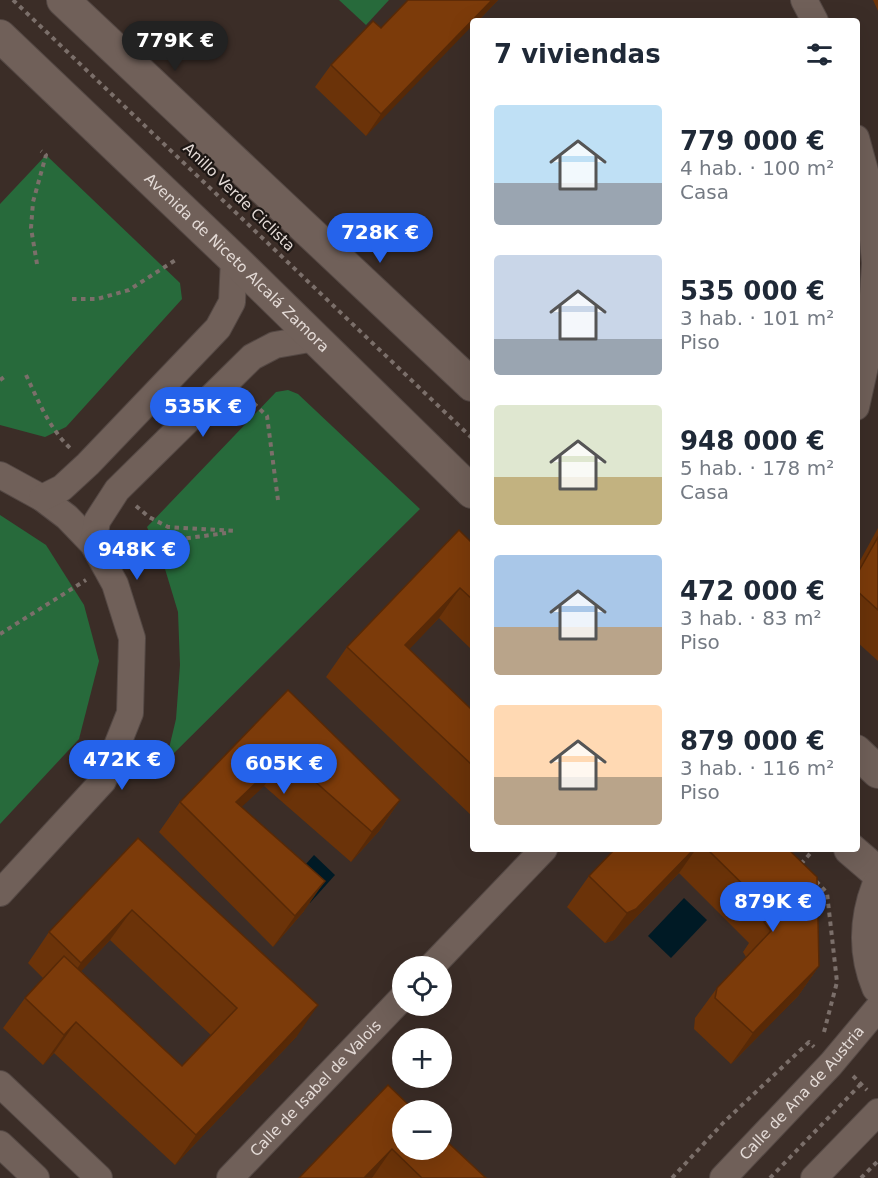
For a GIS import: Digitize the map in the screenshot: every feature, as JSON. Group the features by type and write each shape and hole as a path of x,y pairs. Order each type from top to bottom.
{"street":[{"path":"63,0 470,383"},
{"path":"804,0 813,18"},
{"name":"Avenida de Niceto Alcalá Zamora","path":"0,36 470,490"},
{"path":"860,148 873,181 875,263 870,344 860,389"},
{"path":"42,498 62,488 88,464 218,328 232,302 234,260"},
{"path":"93,544 97,521 117,490 252,357 275,345 315,338"},
{"path":"0,474 42,498 67,518 93,544 115,584 132,639 130,713 103,782 0,894"},
{"path":"860,755 878,772"},
{"path":"442,956 541,852"},
{"path":"854,852 878,873"},
{"path":"878,886 870,907 867,939 871,971 878,987"},
{"name":"Calle de Isabel de Valois","path":"230,1178 392,1008"},
{"name":"Calle de Ana de Austria","path":"723,1178 826,1055 878,1008"},
{"path":"0,1084 99,1178"},
{"path":"814,1178 871,1101"},
{"path":"0,1144 36,1178"}],"path":[{"name":"Anillo Verde Ciclista","path":"13,0 470,436"},
{"path":"37,264 31,228 33,202 46,155 41,151"},
{"path":"72,299 97,299 129,290 177,259"},
{"path":"0,380 7,375"},
{"path":"247,397 267,416 278,500"},
{"path":"0,634 106,567 181,539 236,531"},
{"path":"807,871 800,864 811,852"},
{"path":"814,878 827,893 837,982 820,1044 826,1055"},
{"path":"672,1178 724,1122 809,1041 861,1084 871,1101"},
{"path":"850,1083 871,1101"},
{"path":"770,1178 861,1084"},
{"path":"861,1178 878,1161"}],"green space":[{"path":"339,0 389,0 366,25"},
{"path":"46,155 180,283 182,299 66,427 45,437 0,425 0,204"},
{"path":"288,390 298,394 420,509 166,761 176,719 180,665 178,612 165,569 147,527 276,392"},
{"path":"0,515 46,545 84,605 99,661 79,739 0,824"}],"water":[{"path":"314,855 335,875 310,903 288,884"},
{"path":"684,898 707,920 671,958 648,936"}],"building":[{"path":"408,0 492,0 474,18 470,18 470,23 381,114 331,65 373,21 381,28"},
{"path":"459,530 470,541 470,597 460,588 405,645 470,708 470,763 347,647"},
{"path":"878,537 878,610 860,594 860,569"},
{"path":"288,690 400,800 372,832 285,755 236,802 325,881 295,916 180,802"},
{"path":"138,838 318,1005 196,1135 76,1022 64,1035 25,998 64,956 182,1066 237,1008 132,910 81,963 49,932"},
{"path":"612,852 691,852 636,909 627,913 589,876"},
{"path":"710,852 791,852 817,877 819,966 753,1033 715,998 717,988 771,931 764,922 772,913"},
{"path":"388,1085 404,1100 392,1100 392,1149 364,1178 299,1178"},
{"path":"452,1146 486,1178 422,1178 403,1160 452,1160"}]}
